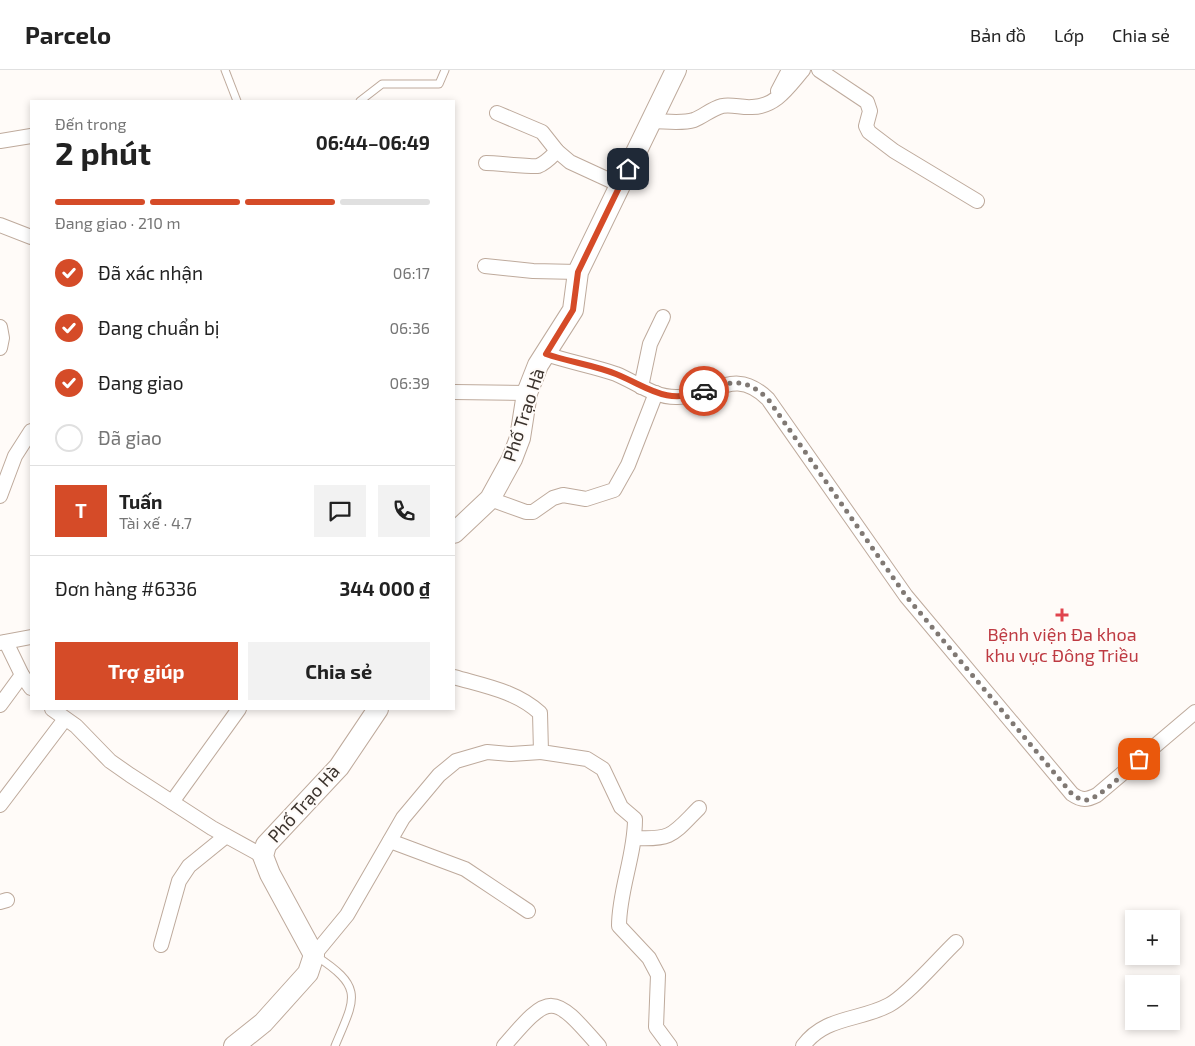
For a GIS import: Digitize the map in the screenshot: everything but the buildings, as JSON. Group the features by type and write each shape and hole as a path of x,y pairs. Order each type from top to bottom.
{"street":[{"name":"Phố Trạo Hà","path":"455,532 490,499 515,452 520,438 527,393 538,365 573,310 578,272 676,70"},
{"path":"775,99 789,70"},
{"path":"652,120 686,121 696,119 715,108 727,105 761,106 775,99 803,70"},
{"path":"820,70 867,102 870,111 866,126 869,132 894,151 977,201"},
{"path":"496,112 542,132 557,151 570,162 599,177 620,185"},
{"path":"0,140 30,136"},
{"path":"486,163 517,163 536,166 547,162 557,151"},
{"path":"0,225 30,237"},
{"path":"485,266 533,271 578,272"},
{"path":"641,387 650,344 663,317"},
{"path":"0,327 2,338 0,348"},
{"path":"546,354 615,374 656,393 673,397 690,396 722,385 740,382 756,388 768,399 906,596 1072,794 1079,799 1087,800 1097,795 1195,712"},
{"path":"455,392 527,393"},
{"path":"490,499 526,512 534,512 553,498 563,495 586,499 614,490 628,465 656,393"},
{"path":"0,496 15,456 30,433"},
{"path":"30,637 3,642 30,687"},
{"path":"0,705 22,675"},
{"path":"455,677 513,694 528,702 540,713 541,752"},
{"path":"53,710 76,726 110,761 226,836 263,856"},
{"path":"172,802 238,710"},
{"name":"Phố Trạo Hà","path":"314,955 274,883 263,856 266,845 339,768 377,710"},
{"path":"0,805 65,719"},
{"path":"234,1046 263,1023 308,973 314,955 347,915 409,811 439,775 456,761 487,752 510,754 541,752 587,759 603,769 621,806 635,820 635,838 619,906 619,926 650,958 658,974 656,1027 670,1046"},
{"path":"635,838 660,839 668,837 699,808"},
{"path":"161,945 179,881 189,866 226,836"},
{"path":"390,841 465,869 528,911"},
{"path":"803,1046 817,1031 826,1026 879,1010 896,1001 956,942"},
{"path":"504,1046 531,1015 542,1007 559,1006 572,1015 599,1046"}],"lane":[{"path":"225,70 237,100"},
{"path":"361,100 382,84 439,84 445,70"},
{"path":"314,955 334,968 348,983 352,992 352,1006 335,1046"}],"way so far":[{"path":"704,391 740,382 756,388 768,399 906,596 1072,794 1079,799 1087,800 1097,795 1139,759"}],"place":[{"name":"Bệnh viện Đa khoa khu vực Đông Triều","path":"1062,615"}],"route":[{"path":"628,169 578,272 573,310 546,354 615,374 663,396 682,397 704,391"}]}
